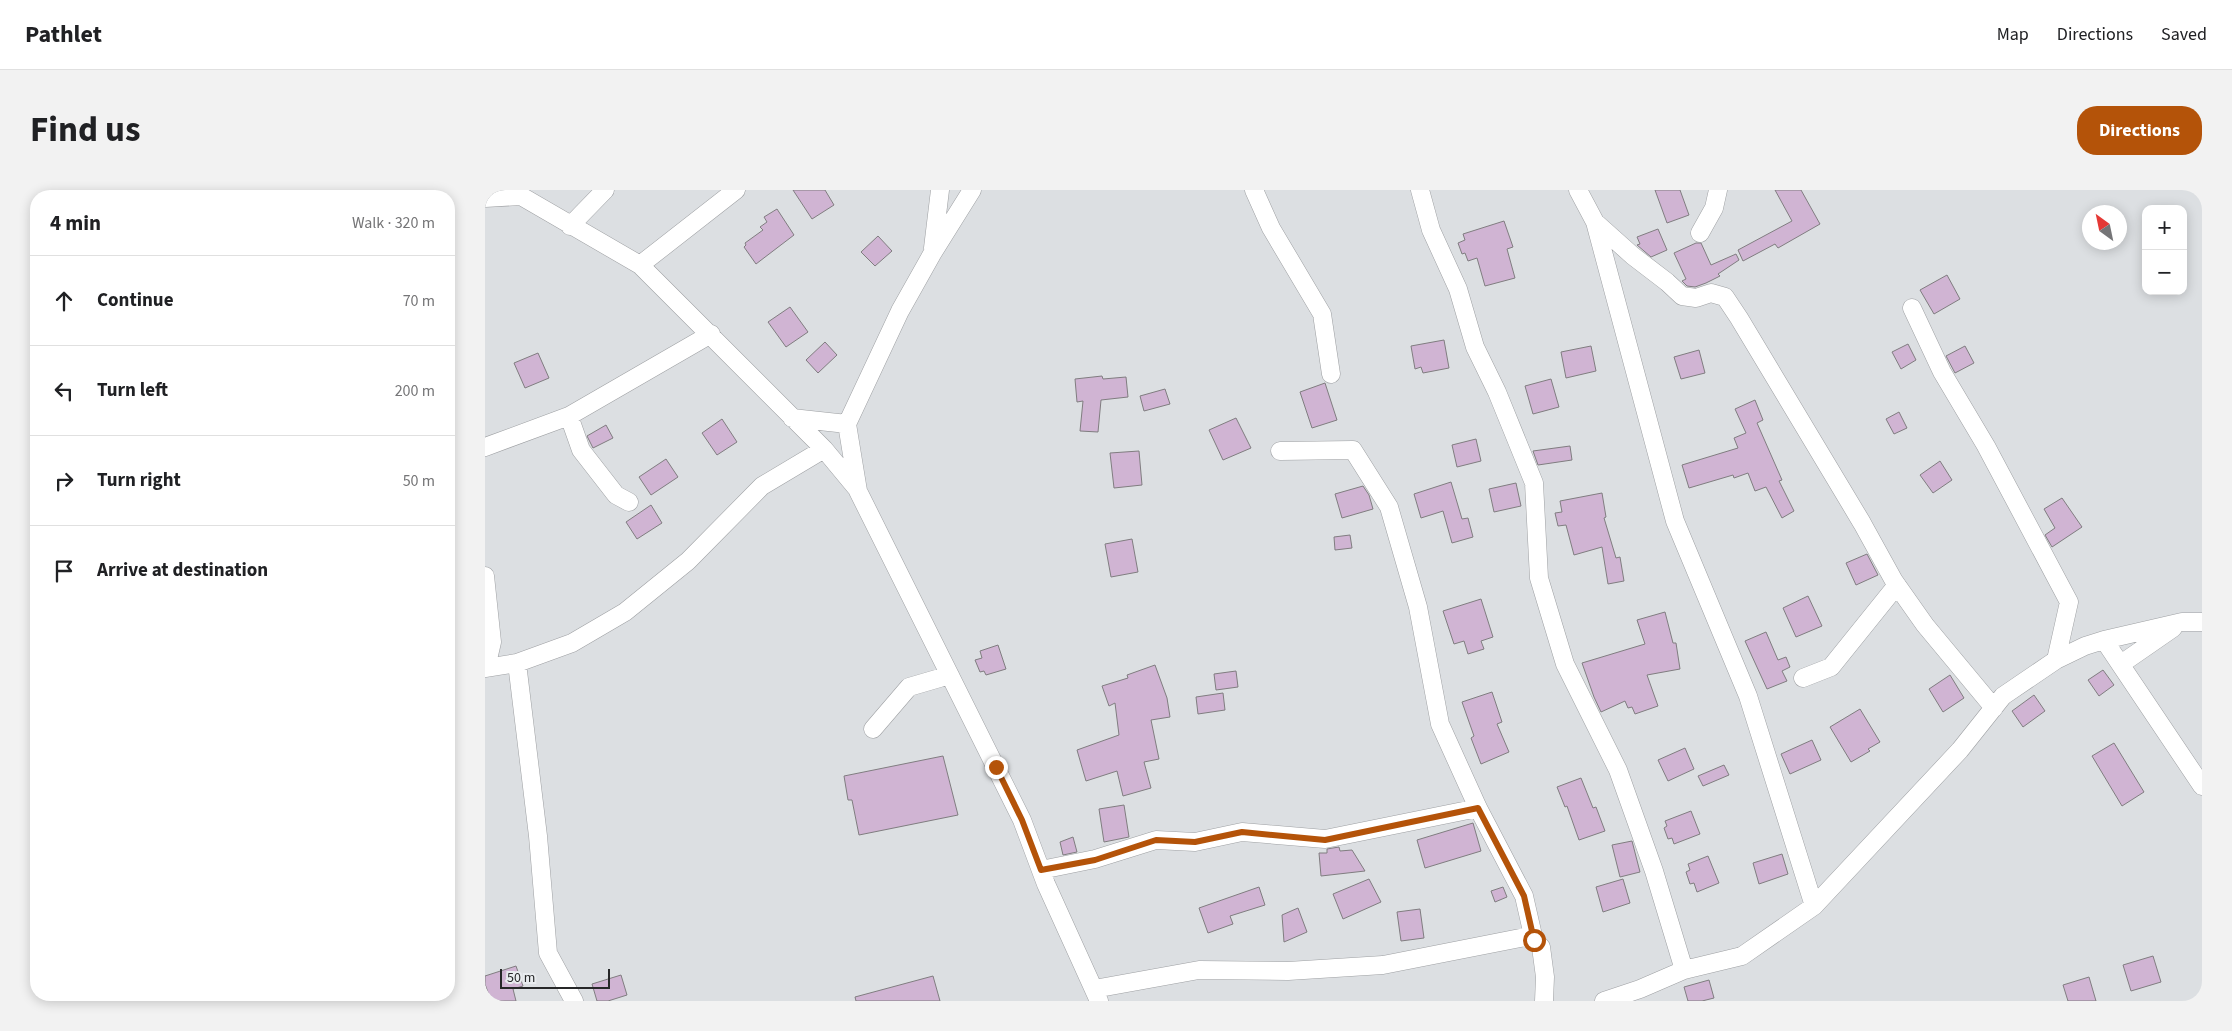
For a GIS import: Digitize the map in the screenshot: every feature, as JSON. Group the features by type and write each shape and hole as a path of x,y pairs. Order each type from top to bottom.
{"street":[{"path":"570,226 605,190"},
{"path":"640,265 736,190"},
{"path":"932,254 940,190"},
{"path":"858,491 847,424 900,311 932,254 972,190"},
{"path":"1254,190 1271,228 1322,314 1331,374"},
{"path":"1420,190 1431,230 1458,289 1475,347 1497,392 1535,483 1539,578 1565,664 1618,770 1654,871 1684,970"},
{"path":"1578,190 1595,222 1675,521 1748,696 1814,906"},
{"path":"1700,233 1714,208 1718,190"},
{"path":"485,198 517,193 570,226 640,265 824,449 858,491 1022,820 1078,957 1097,995 1199,970 1288,970 1383,965 1525,937 1534,940 1541,947 1545,977 1544,1001"},
{"path":"1595,222 1682,296 1696,298 1711,293 1725,297 1863,523 1897,585 1925,625 1994,708"},
{"path":"1912,308 1942,372 1986,446 2069,602 2056,660"},
{"path":"485,447 569,416 711,334"},
{"path":"569,416 581,450 616,495 629,502"},
{"path":"793,418 847,424"},
{"path":"485,576 493,642 486,668 517,663 572,643 625,612 687,561 761,486 824,449"},
{"path":"1280,451 1353,450 1389,507 1418,607 1440,724 1478,808 1524,896 1534,940"},
{"path":"1803,678 1831,666 1897,585"},
{"path":"1604,1001 1640,989 1684,970 1742,956 1814,906 1959,750 2003,696 2056,660 2085,646 2104,640 2182,622 2202,622"},
{"path":"2121,664 2182,622"},
{"path":"2104,640 2202,786"},
{"path":"517,663 538,836 549,953 575,1001"},
{"path":"873,729 909,687 950,675"},
{"path":"1041,870 1095,860 1156,840 1195,842 1242,832 1325,840 1478,808"}],"building":[{"path":"793,190 825,190 834,205 812,219"},
{"path":"1655,190 1680,190 1689,215 1667,223"},
{"path":"1775,190 1801,190 1820,224 1778,248 1775,244 1743,261 1738,250 1792,221"},
{"path":"777,209 794,235 756,264 744,247 745,243 763,230 760,227 767,222 764,217"},
{"path":"1504,221 1513,247 1507,249 1515,278 1485,286 1477,258 1468,261 1465,253 1462,254 1458,243 1465,240 1463,234"},
{"path":"1658,229 1667,250 1651,257 1637,245 1640,244 1637,237"},
{"path":"878,236 892,251 875,266 861,252"},
{"path":"1696,243 1701,243 1711,265 1736,254 1739,260 1718,274 1720,276 1706,283 1695,287 1687,286 1682,281 1686,279 1674,253"},
{"path":"1947,275 1960,299 1934,314 1920,290"},
{"path":"790,307 808,332 786,347 768,322"},
{"path":"1444,340 1449,368 1423,373 1421,367 1415,369 1411,346"},
{"path":"825,342 837,355 818,373 806,360"},
{"path":"1908,344 1916,360 1901,369 1892,352"},
{"path":"1591,346 1596,371 1566,378 1561,352"},
{"path":"1965,346 1974,363 1955,373 1946,356"},
{"path":"1699,350 1705,373 1681,379 1674,357"},
{"path":"538,353 549,378 525,388 514,363"},
{"path":"1102,376 1103,379 1126,377 1128,397 1101,400 1098,432 1080,431 1083,401 1077,402 1075,379"},
{"path":"1551,379 1559,407 1533,414 1525,386"},
{"path":"1325,383 1337,420 1312,428 1300,392"},
{"path":"1165,389 1170,404 1144,411 1140,396"},
{"path":"1755,400 1763,420 1757,423 1782,480 1779,481 1794,511 1782,518 1766,487 1755,491 1748,473 1734,478 1733,475 1689,488 1682,465 1738,448 1734,438 1746,433 1735,409"},
{"path":"1899,412 1907,428 1894,434 1886,419"},
{"path":"1236,418 1251,448 1223,460 1209,430"},
{"path":"722,419 737,442 717,455 702,433"},
{"path":"606,425 613,438 593,448 587,436"},
{"path":"1476,439 1481,461 1457,467 1452,445"},
{"path":"1570,446 1572,460 1538,465 1533,451"},
{"path":"1139,451 1142,485 1114,488 1110,453"},
{"path":"666,459 678,477 651,495 639,477"},
{"path":"1940,461 1952,480 1933,493 1920,475"},
{"path":"1451,482 1462,519 1468,518 1473,537 1452,543 1443,511 1421,518 1414,494"},
{"path":"1516,483 1521,506 1494,512 1489,489"},
{"path":"1363,486 1369,495 1373,509 1342,518 1335,494"},
{"path":"1602,493 1606,517 1604,518 1616,558 1620,557 1624,581 1608,584 1602,547 1574,555 1566,525 1558,526 1555,513 1562,512 1560,501"},
{"path":"2062,498 2082,527 2052,547 2045,535 2055,528 2044,509"},
{"path":"651,505 662,523 637,539 626,522"},
{"path":"1350,535 1352,548 1335,550 1334,537"},
{"path":"1132,539 1138,572 1111,577 1105,544"},
{"path":"1867,554 1878,575 1856,585 1846,563"},
{"path":"1808,596 1822,626 1796,637 1783,608"},
{"path":"1481,599 1493,637 1481,641 1484,649 1468,654 1464,641 1454,644 1443,611"},
{"path":"1665,612 1673,643 1676,643 1680,669 1647,675 1658,706 1635,714 1632,707 1628,708 1625,701 1601,712 1582,663 1645,644 1637,620"},
{"path":"1766,632 1778,660 1786,657 1790,667 1782,671 1787,681 1767,689 1745,641"},
{"path":"998,645 1006,669 986,675 984,671 980,672 975,660 982,658 980,651"},
{"path":"1155,665 1167,698 1170,717 1151,720 1159,759 1144,762 1151,788 1123,796 1117,771 1086,781 1077,750 1119,735 1115,703 1109,706 1102,686 1128,678 1127,675"},
{"path":"2103,670 2114,685 2099,696 2088,680"},
{"path":"1236,671 1238,687 1216,690 1214,674"},
{"path":"1950,675 1964,698 1943,712 1929,689"},
{"path":"1492,692 1502,722 1497,724 1509,752 1481,764 1471,738 1474,736 1462,702"},
{"path":"1223,693 1225,710 1198,714 1196,697"},
{"path":"2034,695 2045,711 2023,727 2012,711"},
{"path":"1860,709 1880,742 1868,749 1870,751 1851,762 1830,727"},
{"path":"1812,740 1821,760 1790,774 1781,754"},
{"path":"2114,743 2144,792 2122,806 2092,756"},
{"path":"1685,748 1694,769 1668,781 1658,760"},
{"path":"943,756 958,815 859,835 852,800 848,800 844,776"},
{"path":"1724,765 1729,775 1703,786 1698,776"},
{"path":"1581,778 1593,808 1596,807 1605,831 1579,840 1567,806 1565,807 1557,787"},
{"path":"1124,805 1129,837 1104,842 1099,809"},
{"path":"1691,811 1700,834 1674,844 1672,838 1668,839 1664,828 1667,826 1665,821"},
{"path":"1473,823 1481,851 1425,868 1417,840"},
{"path":"1073,837 1077,852 1063,855 1060,842"},
{"path":"1632,841 1640,872 1620,877 1612,845"},
{"path":"1339,847 1340,851 1352,850 1365,871 1321,876 1319,853 1327,853 1327,849"},
{"path":"1782,854 1788,874 1759,884 1753,863"},
{"path":"1708,856 1719,883 1697,892 1694,883 1690,884 1686,872 1690,870 1688,864"},
{"path":"1369,879 1381,902 1343,919 1333,894"},
{"path":"1623,879 1630,903 1603,912 1596,887"},
{"path":"1259,887 1265,905 1230,916 1233,924 1208,933 1199,908"},
{"path":"1503,887 1507,897 1495,902 1491,891"},
{"path":"1298,908 1307,932 1284,942 1282,915"},
{"path":"1420,909 1424,938 1401,941 1397,912"},
{"path":"2153,956 2161,982 2131,991 2123,965"},
{"path":"516,966 523,986 513,989 516,1001 491,1001 485,984 485,976"},
{"path":"621,975 627,995 608,1001 597,1001 592,984"},
{"path":"933,976 940,1001 856,1001 855,997"},
{"path":"2089,977 2096,1001 2068,1001 2063,985"},
{"path":"1709,980 1714,998 1702,1001 1688,1001 1684,987"}],"route":[{"path":"996,767 1022,820 1041,870 1095,860 1156,840 1195,842 1242,832 1325,840 1478,808 1524,896 1534,940"}]}
